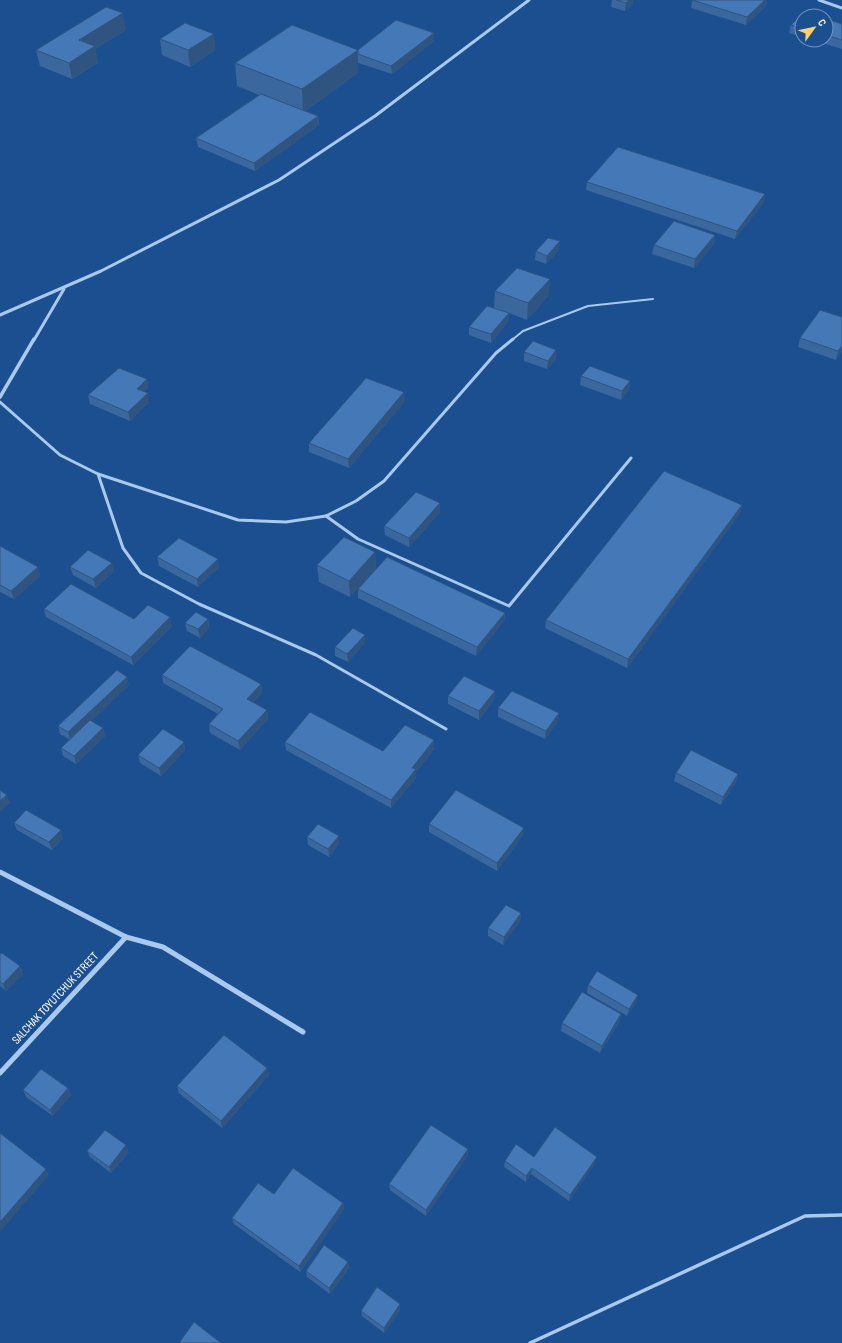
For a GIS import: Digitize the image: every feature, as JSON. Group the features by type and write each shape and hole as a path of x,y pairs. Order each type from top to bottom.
{"street":[{"path":"0,315 64,288 173,235 279,180 350,134 431,75 529,0"},
{"path":"819,0 842,8"},
{"path":"0,397 64,288"},
{"path":"0,872 126,937 163,947 303,1032"},
{"name":"SALCHAK TOYUTCHUK STREET","path":"0,1073 126,937"}],"lane":[{"path":"0,402 60,455 98,474 238,520 286,522 326,516 356,501 384,481 496,353 523,331 588,306 653,299"},
{"path":"326,516 358,539 509,606 631,458"},
{"path":"98,474 123,548 141,573 199,604 316,655 446,729"},
{"path":"530,1343 805,1216 842,1215"}],"building":[{"path":"616,0 629,0 626,3"},
{"path":"692,0 765,0 747,17"},
{"path":"106,7 123,13 79,40 95,46 69,63 36,50"},
{"path":"396,20 434,33 391,66 358,54 358,50"},
{"path":"834,22 842,24 842,40 834,38"},
{"path":"185,23 214,34 188,50 160,39"},
{"path":"292,25 358,50 302,89 235,63"},
{"path":"261,94 318,116 254,163 196,138"},
{"path":"618,147 765,194 737,231 587,182"},
{"path":"674,221 715,235 695,259 654,245"},
{"path":"548,238 560,241 547,256 536,251"},
{"path":"517,268 550,279 528,303 495,291"},
{"path":"487,306 509,313 491,334 469,327"},
{"path":"820,310 842,317 842,346 838,351 800,338"},
{"path":"533,341 556,350 548,361 524,352"},
{"path":"590,366 630,381 622,391 581,376"},
{"path":"119,368 147,379 137,389 148,393 128,412 88,395"},
{"path":"366,378 404,392 348,459 309,443"},
{"path":"664,471 742,505 628,659 546,620"},
{"path":"416,492 440,503 409,538 384,526"},
{"path":"344,537 375,552 349,581 317,565"},
{"path":"179,538 218,559 197,579 157,557"},
{"path":"0,546 38,567 11,591 0,585"},
{"path":"88,550 112,563 93,579 70,567"},
{"path":"387,557 505,613 477,647 358,589"},
{"path":"71,584 134,619 148,605 170,617 131,657 44,609"},
{"path":"196,612 208,619 198,629 185,623"},
{"path":"353,628 365,635 347,654 335,647"},
{"path":"190,646 261,684 247,699 267,710 238,741 209,724 223,709 162,675"},
{"path":"117,670 127,677 68,732 58,726"},
{"path":"464,676 495,691 479,711 448,696"},
{"path":"512,691 559,713 546,731 498,708"},
{"path":"310,712 383,751 405,725 434,740 412,768 416,769 391,800 285,742"},
{"path":"90,720 103,728 74,756 61,748"},
{"path":"163,729 184,742 159,768 138,755"},
{"path":"691,750 738,774 723,797 676,773"},
{"path":"0,790 7,795 0,801"},
{"path":"456,790 524,828 497,863 429,824"},
{"path":"26,810 61,830 49,842 14,823"},
{"path":"318,824 339,836 328,849 307,837"},
{"path":"506,905 521,913 504,937 488,928"},
{"path":"2,953 20,966 3,984 0,982 0,954"},
{"path":"597,971 638,995 629,1009 588,985"},
{"path":"582,992 621,1014 602,1046 562,1023"},
{"path":"224,1035 267,1068 221,1121 177,1086"},
{"path":"41,1069 68,1088 50,1110 23,1090"},
{"path":"431,1125 468,1149 426,1210 389,1184"},
{"path":"555,1127 597,1157 570,1195 532,1168 526,1176 505,1161 516,1144 534,1157"},
{"path":"105,1130 126,1145 109,1167 87,1151"},
{"path":"0,1133 46,1169 0,1222"},
{"path":"293,1168 343,1203 299,1266 232,1218 258,1183 274,1194"},
{"path":"324,1245 348,1262 329,1288 306,1271"},
{"path":"377,1287 400,1304 384,1328 361,1311"},
{"path":"194,1322 221,1343 179,1343"}]}
